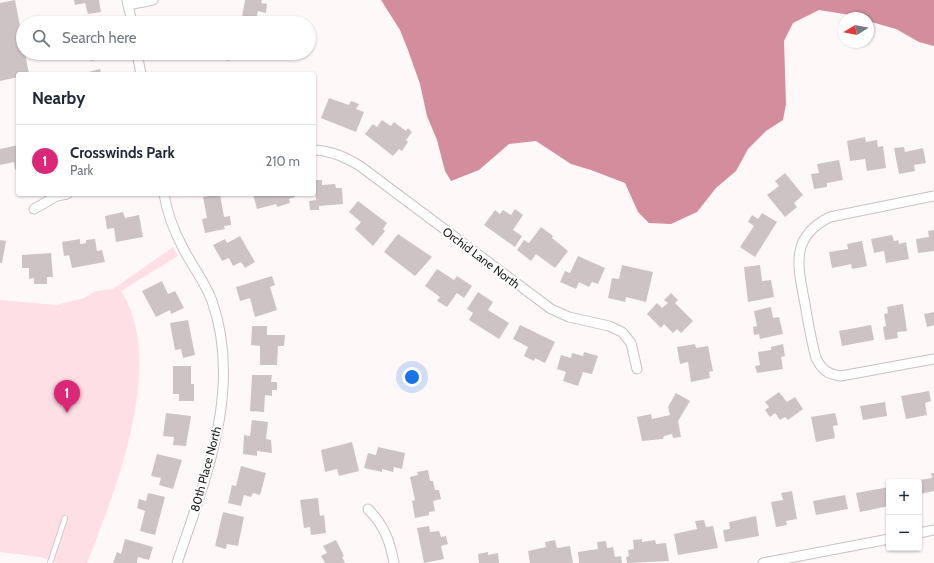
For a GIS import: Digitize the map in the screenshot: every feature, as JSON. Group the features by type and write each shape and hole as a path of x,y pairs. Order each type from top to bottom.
{"street":[{"path":"131,16 128,2 153,0"},
{"path":"138,60 141,72"},
{"name":"Orchid Lane North","path":"316,150 328,151 344,157 360,166 551,309 569,317 609,326 622,332 631,343 637,369"},
{"path":"34,209 57,196"},
{"name":"80th Place North","path":"165,196 173,227 210,296 218,320 222,346 223,377 220,414 215,444 206,477 177,563"},
{"path":"934,196 830,216 819,222 809,231 801,246 798,265 813,347 816,358 822,370 831,375 841,376 934,359"},
{"path":"368,510 379,521 387,535 394,563"},
{"path":"922,532 934,530"},
{"path":"763,563 886,540"}],"lane":[{"path":"50,563 65,518"}],"shaded area":[{"path":"381,0 934,0 934,46 919,42 896,29 874,23 874,12 838,13 819,10 793,23 784,41 786,104 783,120 766,131 748,149 736,171 716,188 697,212 671,224 649,223 638,212 625,183 571,164 536,141 509,144 479,170 451,181 445,171 437,140 427,116 420,84 400,30"},
{"path":"173,247 178,256 121,291 134,320 139,353 138,390 132,427 122,464 111,501 87,563 57,563 40,557 0,552 0,300 56,305 84,298 96,291 113,289"}],"building":[{"path":"15,0 18,16 16,16 16,60 26,60 29,72 16,72 16,77 0,81 0,3"},
{"path":"74,0 99,0 101,12 88,14 85,3 75,5"},
{"path":"245,0 262,0 261,3 267,4 266,13 258,11 257,16 242,16"},
{"path":"100,69 101,72 89,72"},
{"path":"329,98 349,105 351,101 359,104 356,109 364,112 356,132 321,118"},
{"path":"382,120 391,126 394,122 406,131 408,128 412,132 406,140 408,142 402,151 399,149 393,156 365,134 373,124 377,127"},
{"path":"865,137 866,142 877,140 878,147 883,146 886,168 867,171 865,159 850,161 847,141"},
{"path":"16,145 16,170 14,162 0,165 0,149"},
{"path":"904,147 905,152 923,148 926,163 914,165 915,171 899,174 894,148"},
{"path":"839,160 843,180 827,183 827,187 814,189 811,174 819,173 817,164"},
{"path":"785,173 803,195 794,203 797,207 785,217 767,195 779,186 775,181"},
{"path":"316,180 322,180 322,185 335,184 336,188 342,188 343,204 319,206 319,210 310,210 309,201 316,200"},
{"path":"220,196 224,217 230,216 231,225 224,226 225,229 205,233 202,219 207,218 203,197"},
{"path":"254,196 295,197 289,199 290,203 277,207 276,204 257,209"},
{"path":"358,201 387,223 383,229 385,231 373,246 355,229 361,222 349,212"},
{"path":"515,209 523,215 513,230 522,236 515,247 484,225 495,210 500,214 503,210 511,215"},
{"path":"123,212 125,218 139,215 143,237 116,242 114,228 107,229 105,216"},
{"path":"762,213 777,222 755,257 740,247 754,226 748,222 752,215 758,219"},
{"path":"541,227 553,236 552,238 568,251 555,268 536,254 531,261 517,250 524,240 529,243"},
{"path":"934,230 934,251 918,253 916,239 929,237 928,231"},
{"path":"398,234 432,257 415,276 384,252"},
{"path":"892,235 894,241 898,240 899,244 906,242 909,259 886,263 884,251 874,253 871,239"},
{"path":"240,236 255,262 245,268 241,262 233,266 229,258 222,261 213,245 225,239 227,243"},
{"path":"80,239 80,244 86,243 86,240 95,239 97,251 102,250 105,262 72,268 69,255 64,256 62,242"},
{"path":"0,240 6,241 2,263 0,263"},
{"path":"862,241 867,266 852,269 851,264 832,268 829,252 848,249 847,244"},
{"path":"51,253 53,277 47,277 47,284 34,284 34,278 29,279 29,268 22,268 22,255"},
{"path":"578,256 605,268 598,284 592,282 589,287 579,282 576,289 560,282 565,271 570,273"},
{"path":"622,265 653,272 646,302 626,297 625,302 608,298 612,278 619,279"},
{"path":"760,265 762,281 771,280 774,297 748,302 744,267"},
{"path":"437,269 454,280 457,276 472,286 464,298 457,293 447,307 437,301 440,297 425,286"},
{"path":"272,276 275,285 270,287 277,310 255,317 250,298 240,301 236,287"},
{"path":"162,281 168,294 175,291 184,308 171,314 170,310 156,317 142,291"},
{"path":"478,292 493,302 488,310 509,323 499,339 469,320 473,313 467,309"},
{"path":"671,293 678,300 675,303 693,321 681,333 677,329 673,333 664,324 661,328 647,314 657,303 662,308 668,303 664,300"},
{"path":"903,304 907,331 897,332 898,338 885,340 883,327 886,326 884,314 888,313 887,307"},
{"path":"771,307 773,318 779,317 783,334 760,339 759,334 754,335 753,327 757,326 754,311"},
{"path":"934,312 934,325 927,327 924,314"},
{"path":"188,320 195,355 183,358 181,349 175,350 170,323"},
{"path":"520,325 555,342 545,363 535,358 534,361 524,356 528,347 513,339"},
{"path":"871,325 874,340 842,346 839,331"},
{"path":"252,326 267,326 267,335 285,335 284,346 278,346 277,365 260,365 260,346 251,345"},
{"path":"695,344 696,348 708,346 713,371 709,372 710,378 691,382 688,362 680,364 677,347"},
{"path":"783,344 785,356 781,357 783,369 757,373 755,366 760,365 758,352 771,350 771,347"},
{"path":"584,352 598,356 592,374 583,372 578,386 563,381 566,372 557,369 561,355 571,358 572,353 583,356"},
{"path":"173,366 191,366 191,384 194,384 194,401 179,401 179,394 173,394"},
{"path":"252,375 272,375 271,382 277,382 277,390 272,390 272,396 265,395 264,412 250,411"},
{"path":"929,391 931,401 925,403 927,415 906,419 901,396"},
{"path":"779,392 787,402 795,397 803,409 788,420 785,417 780,420 775,413 770,417 765,410 769,407 765,402"},
{"path":"676,393 690,401 678,421 681,437 673,438 672,434 664,436 663,439 642,441 637,417 651,414 652,419 670,415 668,407"},
{"path":"885,402 887,416 863,420 860,406"},
{"path":"166,413 191,416 186,446 173,445 174,437 163,436"},
{"path":"835,413 838,425 833,426 835,438 816,442 811,417"},
{"path":"252,420 268,422 266,439 271,440 272,453 257,451 257,456 243,454 244,435 250,436"},
{"path":"352,442 359,471 339,476 337,469 325,472 321,450"},
{"path":"378,447 405,453 402,469 394,467 393,472 382,469 382,472 364,468 368,453 376,455"},
{"path":"157,454 182,460 173,489 159,485 161,478 151,476"},
{"path":"241,466 266,473 260,495 253,493 251,497 244,495 241,506 228,503 232,485 236,486"},
{"path":"428,470 430,481 433,481 435,490 439,490 441,499 433,501 435,511 429,512 429,515 415,518 412,501 415,500 410,477 418,475 417,472"},
{"path":"931,473 934,473 934,491 922,494 922,480 932,478"},
{"path":"886,488 886,507 860,512 856,493"},
{"path":"792,491 797,519 786,521 787,525 776,527 771,502 783,500 781,493"},
{"path":"148,493 165,497 155,535 140,531 145,511 137,508 139,499 146,501"},
{"path":"845,495 848,509 816,515 813,501"},
{"path":"318,498 320,516 324,515 326,533 311,535 310,527 304,528 300,500"},
{"path":"223,512 244,517 238,546 227,544 226,549 215,546"},
{"path":"756,516 759,536 725,542 723,530 730,529 729,522"},
{"path":"704,520 706,527 713,526 718,548 678,555 674,534 697,529 695,521"},
{"path":"429,526 430,532 439,531 441,537 446,536 448,544 441,546 444,559 424,563 417,528"},
{"path":"125,539 153,547 149,560 138,557 137,563 113,563 117,552 121,554"},
{"path":"642,539 642,542 655,540 656,544 666,543 669,561 627,563 626,557 629,556 628,550 634,549 633,540"},
{"path":"336,540 344,556 342,557 345,563 325,563 321,556 327,553 323,546"},
{"path":"555,540 557,548 570,546 573,563 530,563 528,551 546,547 545,542"},
{"path":"606,541 607,548 613,547 615,557 621,556 622,563 579,563 578,552 598,549 597,542"},
{"path":"488,552 488,555 498,553 499,563 479,563 478,554"}],"place":[{"name":"Crosswinds Park","path":"67,413"}]}
